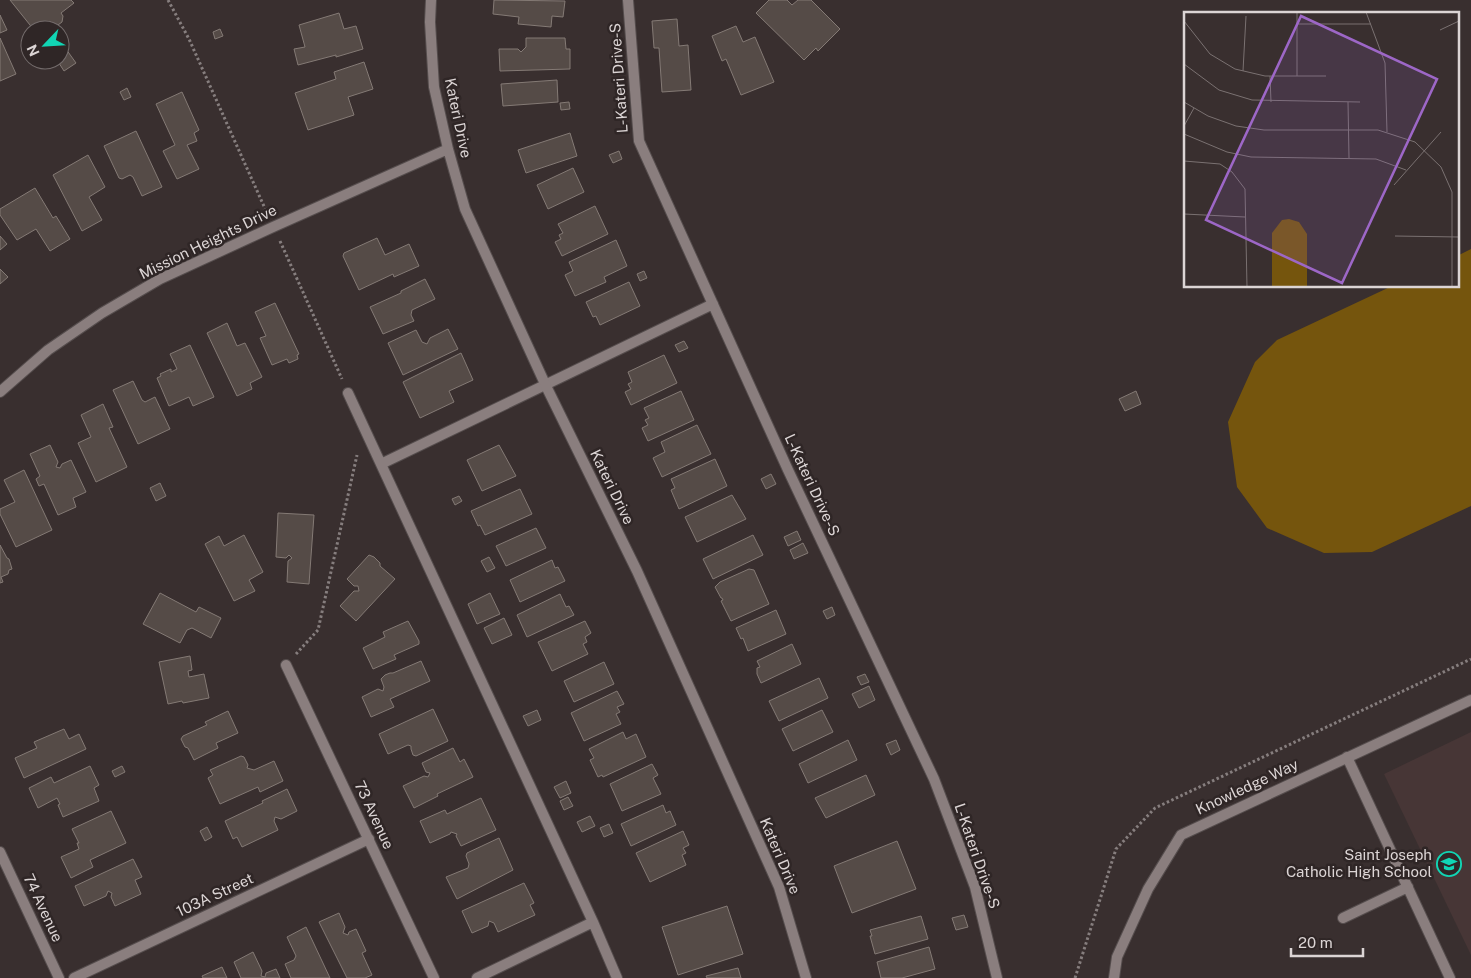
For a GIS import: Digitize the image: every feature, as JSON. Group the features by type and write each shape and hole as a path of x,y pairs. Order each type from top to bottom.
{"street":[{"name":"Kateri Drive","path":"431,0 430,22 434,87 448,149 465,209 546,386 637,571 779,888 806,978"},
{"name":"L-Kateri Drive-S","path":"628,0 639,141 788,470 934,779 975,887 997,978"},
{"name":"Mission Heights Drive","path":"0,392 48,350 102,312 160,279 448,149"},
{"path":"381,464 713,304"},
{"path":"348,393 593,922 617,978"},
{"name":"73 Avenue","path":"286,665 434,978"},
{"name":"Knowledge Way","path":"1114,978 1117,957 1148,889 1181,835 1471,700"},
{"path":"1347,757 1450,978"},
{"name":"103A Street","path":"74,978 369,839"},
{"name":"74 Avenue","path":"0,852 59,978"},
{"path":"1343,918 1408,887"},
{"path":"477,978 593,922"}],"path":[{"path":"168,0 189,39 348,393"},
{"path":"286,665 318,630 358,452 372,445"}],"shaded area":[{"path":"1471,249 1471,506 1372,552 1324,553 1267,528 1237,487 1228,422 1255,362 1277,340 1388,288 1458,288 1458,256"},
{"name":"Saint Joseph Catholic High School","path":"1471,732 1471,955 1384,774"}],"building":[{"path":"10,0 71,0 74,3 61,13 62,20 26,20"},
{"path":"494,0 565,1 563,17 552,16 551,27 518,24 519,17 493,14"},
{"path":"769,0 787,0 792,5 798,0 811,0 840,29 818,51 816,48 804,60 756,13"},
{"path":"339,13 344,29 356,26 363,49 298,65 294,49 305,47 299,25"},
{"path":"0,15 7,30 0,33"},
{"path":"677,19 679,46 688,45 691,90 662,92 659,48 654,48 652,21"},
{"path":"736,26 743,42 755,37 774,82 741,95 726,59 722,61 712,36"},
{"path":"220,29 223,36 215,39 213,32"},
{"path":"0,38 16,74 0,81"},
{"path":"526,38 565,38 566,49 570,49 570,69 500,71 499,49 518,49 521,52 526,47"},
{"path":"70,55 76,63 70,67"},
{"path":"364,62 373,89 348,97 354,115 308,130 295,93 336,79 334,72"},
{"path":"557,80 558,102 503,106 501,84"},
{"path":"127,88 131,97 124,100 120,92"},
{"path":"182,92 199,130 194,133 197,141 187,145 199,169 177,179 163,151 175,145 156,104"},
{"path":"569,102 570,109 561,110 560,103"},
{"path":"136,131 162,187 142,196 133,177 130,175 122,179 119,178 104,146"},
{"path":"570,133 577,156 526,173 518,150"},
{"path":"619,151 622,159 613,163 609,155"},
{"path":"88,155 105,187 89,197 102,220 82,231 53,175"},
{"path":"573,168 584,192 548,209 537,185"},
{"path":"35,188 53,218 56,216 70,239 50,251 36,229 17,240 0,215 0,209"},
{"path":"595,206 608,234 562,256 555,242 561,239 559,235 563,233 558,224"},
{"path":"0,236 7,244 0,250"},
{"path":"377,238 385,255 409,244 419,266 394,277 393,274 359,290 343,256 344,253"},
{"path":"616,240 627,266 604,277 606,282 575,296 565,275 573,271 569,262"},
{"path":"0,269 8,277 0,284"},
{"path":"644,271 647,278 640,281 637,274"},
{"path":"425,279 435,299 412,310 411,315 414,321 383,334 370,307 401,293 401,291"},
{"path":"629,282 640,306 600,325 596,316 593,317 586,302"},
{"path":"275,303 299,354 297,355 298,359 289,363 287,359 272,365 260,338 266,336 255,312"},
{"path":"227,323 237,346 245,343 262,377 250,383 252,389 237,396 207,333"},
{"path":"448,329 458,349 403,375 388,343 416,330 422,342 427,344 430,338"},
{"path":"684,341 688,348 679,352 675,345"},
{"path":"190,345 214,397 193,406 189,397 169,406 157,378 161,376 160,374 171,369 171,372 177,369 170,354"},
{"path":"461,353 473,380 449,391 454,402 420,418 403,382"},
{"path":"664,355 677,383 631,405 625,392 631,389 628,384 632,382 628,372"},
{"path":"133,381 142,400 145,402 155,397 170,429 138,444 113,390"},
{"path":"681,391 694,420 648,441 642,428 648,425 645,420 649,418 644,408"},
{"path":"1136,391 1141,404 1125,411 1119,399"},
{"path":"103,404 113,427 109,428 127,467 96,482 78,443 91,437 81,415"},
{"path":"697,425 711,454 662,477 653,458 665,452 661,442"},
{"path":"50,445 58,462 56,467 60,468 62,464 71,460 86,492 73,498 76,507 58,515 44,484 39,486 36,479 40,476 30,454"},
{"path":"499,445 516,476 482,491 467,460"},
{"path":"715,459 727,486 679,509 671,490 675,488 671,479"},
{"path":"24,470 52,530 16,547 0,514 0,509 15,502 4,480"},
{"path":"771,474 776,484 766,489 761,479"},
{"path":"160,483 166,496 156,501 150,488"},
{"path":"520,489 532,514 485,535 480,525 478,526 471,511"},
{"path":"732,495 746,519 697,542 685,517"},
{"path":"459,496 462,501 455,505 452,499"},
{"path":"278,513 314,515 309,584 287,582 288,561 292,558 289,555 286,558 276,557"},
{"path":"536,528 546,548 506,566 496,546"},
{"path":"797,531 801,540 788,546 784,537"},
{"path":"244,535 263,572 249,580 255,591 234,601 205,544 219,536 224,546"},
{"path":"753,535 763,555 713,579 703,559"},
{"path":"803,543 808,553 794,559 790,550"},
{"path":"0,545 9,559 12,569 9,570 8,574 1,577 3,582 0,583"},
{"path":"369,555 374,557 380,563 380,566 395,579 356,621 340,606 354,591 359,591 358,586 354,586 347,579"},
{"path":"489,557 495,568 487,572 481,561"},
{"path":"552,560 555,568 558,567 565,581 520,602 510,580"},
{"path":"749,569 754,570 769,604 731,621 721,601 723,600 715,587 720,582"},
{"path":"160,593 196,612 199,607 221,618 211,638 192,628 187,630 180,643 143,624"},
{"path":"490,593 500,614 477,624 468,604"},
{"path":"560,594 566,607 569,606 574,615 527,637 517,615"},
{"path":"832,607 835,615 827,619 823,611"},
{"path":"776,610 786,634 748,651 743,638 741,639 736,628"},
{"path":"504,618 512,635 492,644 484,628"},
{"path":"408,621 419,644 394,655 396,659 373,669 363,648 385,637 383,632"},
{"path":"585,621 591,633 585,637 587,642 583,644 588,654 552,671 538,642"},
{"path":"792,644 801,664 761,683 757,674 757,668 760,667 757,661"},
{"path":"190,656 192,670 188,671 189,677 204,674 209,698 168,704 159,662"},
{"path":"421,661 430,681 390,699 394,707 371,717 362,697 378,689 383,691 384,687 381,679 385,675"},
{"path":"604,662 614,684 574,702 564,681"},
{"path":"865,674 869,682 861,685 857,677"},
{"path":"819,678 828,698 779,721 769,701"},
{"path":"869,686 875,700 859,708 852,694"},
{"path":"617,691 624,704 617,707 620,712 616,714 621,724 584,741 571,713"},
{"path":"433,709 448,741 416,756 413,755 411,746 408,745 388,754 379,734"},
{"path":"537,710 541,720 528,726 523,716"},
{"path":"822,710 833,732 793,751 782,729"},
{"path":"228,711 238,733 216,743 218,748 194,760 181,739 183,736 207,725 205,722"},
{"path":"64,729 69,739 79,734 86,749 24,778 15,758 37,748 34,742"},
{"path":"623,732 626,739 636,734 646,757 603,777 602,775 598,777 590,760 594,758 589,749"},
{"path":"848,740 857,760 808,783 799,764"},
{"path":"896,740 900,750 891,755 886,744"},
{"path":"453,748 460,762 464,759 473,777 437,794 438,796 414,808 403,786 424,776 428,777 430,773 426,772 422,763"},
{"path":"241,756 244,757 248,765 247,768 254,770 274,761 283,781 260,792 258,787 220,804 208,778 213,775 210,770"},
{"path":"652,764 658,775 653,778 661,794 622,811 610,784"},
{"path":"90,766 99,785 94,788 99,801 63,817 57,798 38,808 29,788 51,777 54,783"},
{"path":"122,766 125,772 115,777 112,771"},
{"path":"866,775 875,795 826,818 815,798"},
{"path":"566,781 571,793 560,798 554,787"},
{"path":"287,789 297,811 281,819 275,817 274,821 278,830 242,847 237,837 233,839 225,821"},
{"path":"568,797 573,806 564,810 560,801"},
{"path":"481,798 496,830 461,846 456,836 457,834 451,832 430,843 420,821 445,810 447,814"},
{"path":"663,805 666,813 670,811 676,825 631,846 621,824"},
{"path":"111,811 126,843 90,860 93,867 71,878 61,857 79,849 77,843 79,843 72,829"},
{"path":"590,816 595,826 582,832 577,822"},
{"path":"609,824 613,833 604,837 600,828"},
{"path":"207,827 212,837 205,841 200,831"},
{"path":"683,831 689,845 683,848 686,853 682,855 686,865 650,882 636,853"},
{"path":"499,838 513,870 457,899 446,877 468,868 467,853"},
{"path":"897,841 916,889 852,913 834,866"},
{"path":"133,859 142,877 135,880 141,894 115,906 111,897 112,893 108,891 106,896 84,906 75,886"},
{"path":"524,883 534,903 530,905 535,915 498,932 494,923 489,921 488,926 472,933 462,911"},
{"path":"727,906 743,954 678,975 662,927"},
{"path":"339,913 345,927 343,933 348,935 349,932 356,929 366,951 362,953 372,975 365,978 347,978 319,922"},
{"path":"964,915 968,927 956,930 952,918"},
{"path":"921,916 928,939 875,954 870,930"},
{"path":"306,927 330,978 291,978 285,964 294,960 296,956 287,937"},
{"path":"929,947 935,969 902,978 881,978 877,962"},
{"path":"253,952 262,971 261,976 265,977 266,973 276,969 280,978 241,978 234,962"},
{"path":"222,967 227,978 203,978 202,976"},
{"path":"738,968 741,978 707,978 706,976"}],"place":[{"name":"Saint Joseph Catholic High School","path":"1449,864"}]}
